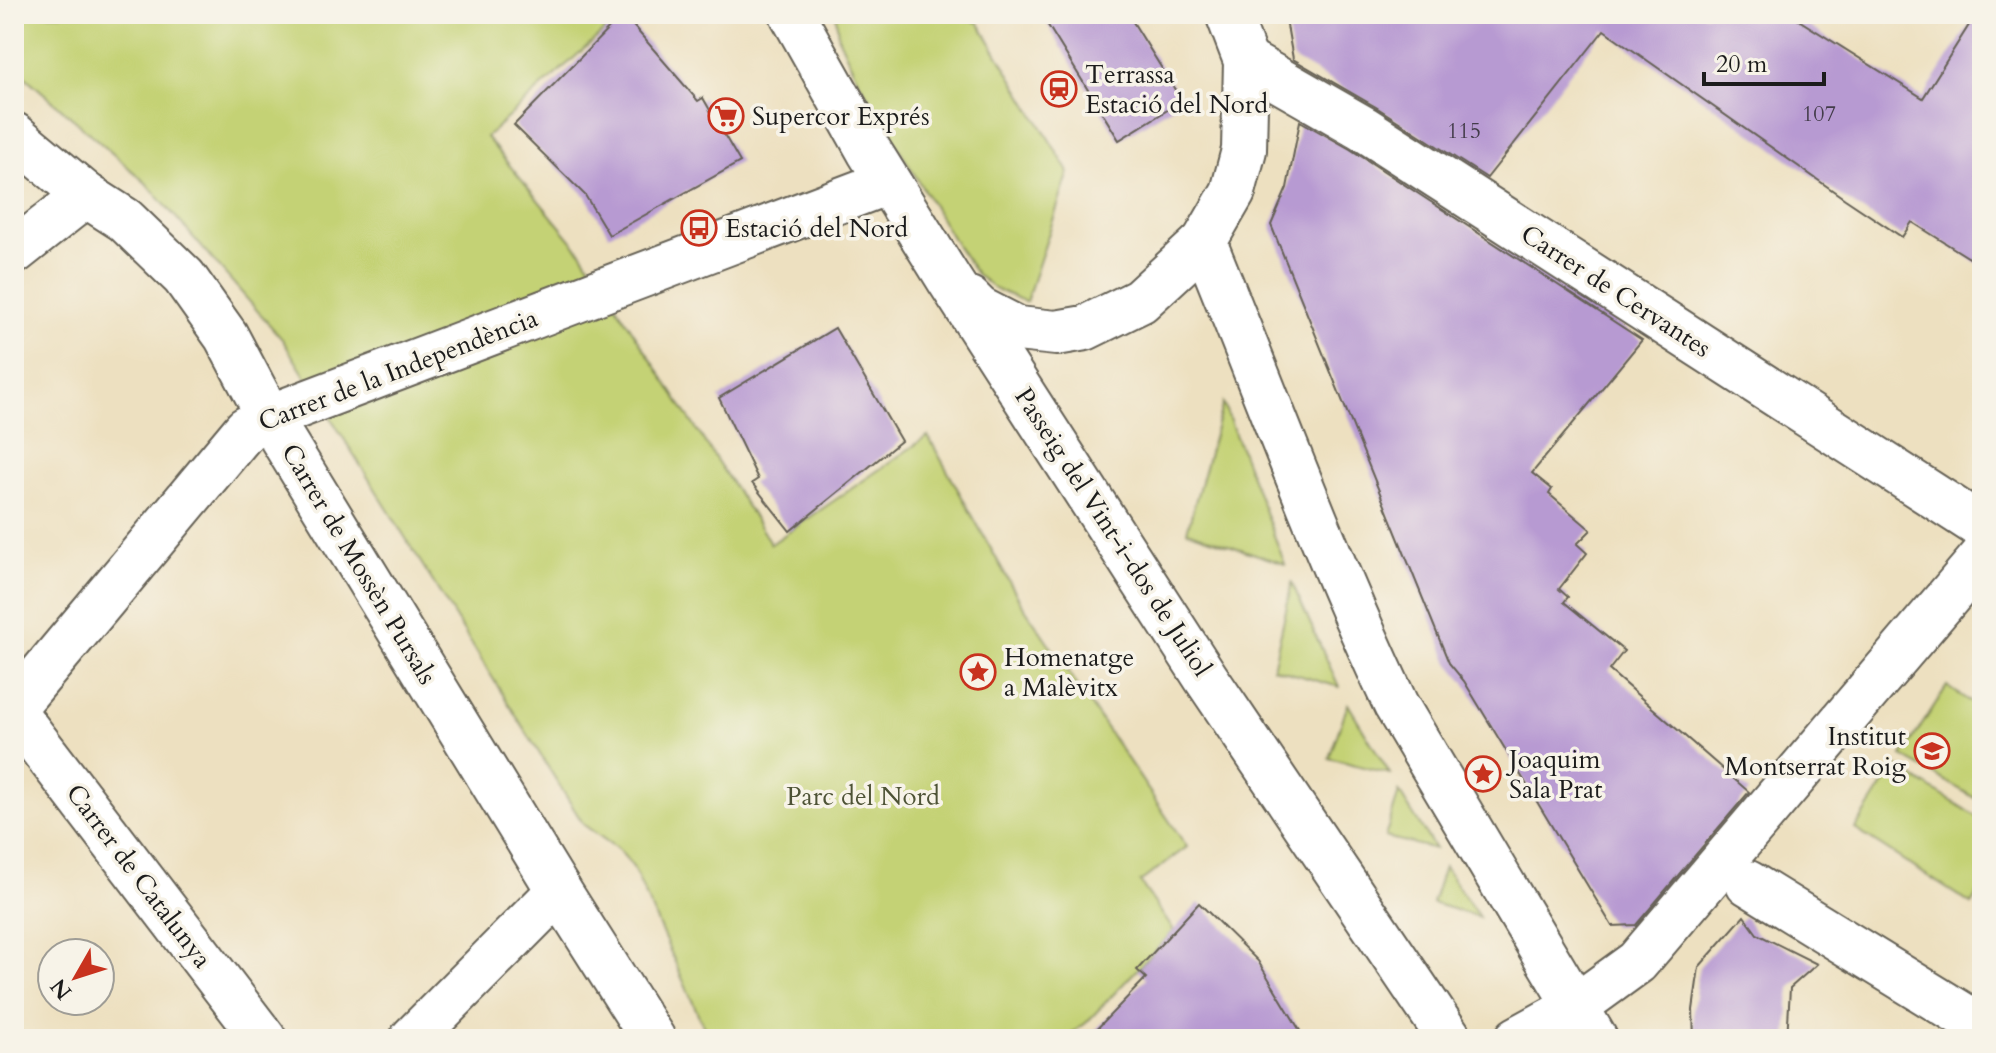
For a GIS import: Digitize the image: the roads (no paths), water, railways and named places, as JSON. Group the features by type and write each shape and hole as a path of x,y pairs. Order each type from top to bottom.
{"street":[{"path":"950,281 979,309 1018,329 1056,333 1085,328 1140,301 1204,242 1233,192 1244,150 1246,61 1228,14"},
{"name":"Passeig del Vint-i-dos de Juliol","path":"805,25 888,182 950,281 1206,678 1450,1039"},
{"name":"Carrer de Cervantes","path":"1246,61 1363,128 1982,527"},
{"name":"Carrer de Mossèn Pursals","path":"14,135 86,195 125,220 184,277 226,336 269,417 653,1039"},
{"name":"Carrer de la Independència","path":"14,710 245,430 269,417 888,182"},
{"path":"14,252 86,195"},
{"path":"1204,242 1354,610 1396,705 1585,1023"},
{"path":"1517,1039 1585,1023 1982,557"},
{"name":"Carrer de Catalunya","path":"14,710 264,1039"},
{"path":"1748,883 1982,1027"},
{"path":"412,1039 559,891"}],"place":[{"name":"Terrassa Estació del Nord","path":"1059,89"},
{"name":"Supercor Exprés","path":"726,116"},
{"name":"Estació del Nord","path":"699,228"},
{"name":"Homenatge a Malèvitx","path":"978,672"},
{"name":"Institut Montserrat Roig","path":"1932,751"},
{"name":"Joaquim Sala Prat","path":"1483,774"}],"park label":[{"name":"Parc del Nord","path":"863,796"}]}
